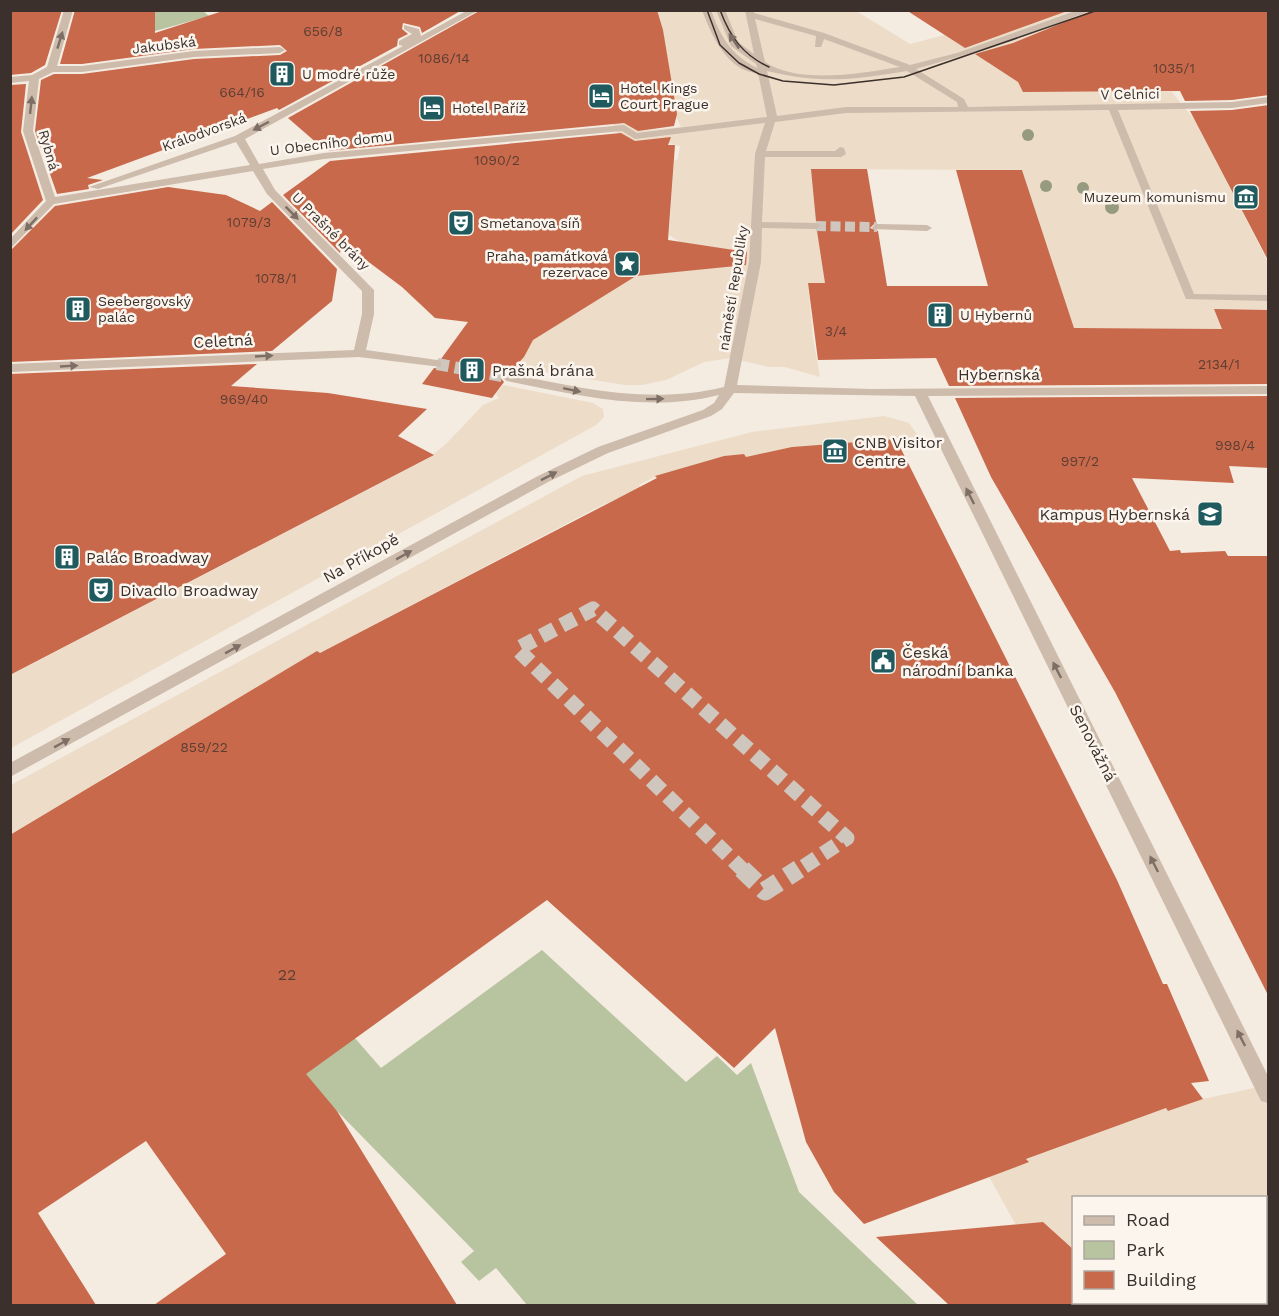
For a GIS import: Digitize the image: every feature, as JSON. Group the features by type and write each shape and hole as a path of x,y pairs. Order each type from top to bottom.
{"street":[{"path":"10,80 34,78 51,69 69,10"},
{"name":"Králodvorská","path":"10,246 51,201 239,138 475,10"},
{"path":"706,10 716,39 724,50 740,63 800,83 848,86 881,83 918,73 967,52 1088,10"},
{"path":"720,10 732,41 745,54 762,69 791,74 833,79 873,77 967,52"},
{"name":"náměstí Republiky","path":"730,389 743,330 759,225 760,154 772,117 750,13 821,35 908,67 961,101 964,110"},
{"path":"362,71 379,54 417,35 416,31 407,27"},
{"path":"818,45 821,35"},
{"name":"Jakubská","path":"51,69 82,69 194,54 280,50"},
{"name":"Rybná","path":"34,78 28,131 51,201"},
{"name":"V Celnici","path":"964,110 1232,105 1269,100"},
{"path":"1112,107 1190,297 1269,298"},
{"path":"772,117 846,110 964,110"},
{"name":"U Obecního domu","path":"51,201 324,156 624,128 635,136 772,117"},
{"name":"U Prašné brány","path":"239,138 271,192 368,290 368,314 358,353"},
{"path":"760,154 841,154 840,150"},
{"path":"759,225 816,226"},
{"path":"877,227 927,228"},
{"name":"Celetná","path":"10,368 358,353 437,364"},
{"path":"507,377 618,399 677,399 730,389"},
{"name":"Hybernská","path":"730,389 829,392 1269,390"},
{"name":"Na Příkopě","path":"10,771 543,479 603,450 707,412 718,406 730,389"},
{"name":"Senovážná","path":"919,391 1269,1095"}],"green space":[{"path":"155,11 203,11 209,16 155,31"},
{"path":"542,950 686,1082 717,1056 737,1075 751,1063 799,1192 918,1305 527,1305 496,1268 479,1281 461,1262 474,1251 302,1075 354,1037 381,1068"}],"shaded area":[{"path":"657,11 856,11 910,44 960,31 996,11 1151,11 988,63 1018,82 1023,92 1172,92 1196,122 1268,262 1268,310 1214,309 1222,329 1074,328 1022,170 812,169 825,283 808,283 813,338 820,377 785,367 769,367 730,358 704,362 666,380 642,385 625,385 515,367 526,355 517,350 680,242 669,235 674,161 678,159 680,146 669,143 623,144 606,111 669,69","holes":["674,112 681,127 640,131 633,116"]},
{"path":"503,385 593,403 603,409 604,417 596,425 11,748 11,675 429,458 447,443 483,405 499,398 496,394"},
{"path":"884,416 909,423 919,437 792,447 746,457 744,454 724,456 656,476 639,485 641,488 596,508 320,653 111,773 11,843 11,785 582,476 752,432"},
{"path":"1268,1085 1268,1305 1137,1306 1135,1304 1267,1304 1267,1196 1072,1196 1072,1250 1016,1225 987,1173 1028,1162 1027,1159 1166,1108 1168,1111 1203,1099"}],"building":[{"path":"10,10 62,10 45,65 31,73 10,75"},
{"path":"75,10 155,10 155,33 226,10 462,10 422,33 420,27 403,23 402,29 408,34 398,39 397,46 279,110 277,108 87,178 103,180 88,185 89,189 57,194 35,131 41,80 54,74 82,74 194,59 280,55 287,51 280,45 194,49 82,64 60,64"},
{"path":"481,10 657,10 663,30 677,114 674,126 638,131 624,123 326,151 288,118"},
{"path":"906,10 1070,10 965,48"},
{"path":"1094,10 1269,10 1269,95 1232,100 1185,101 1180,91 1023,92 1018,82 975,54 1013,43"},
{"path":"26,84 21,132 43,200 10,235 10,85"},
{"path":"1269,105 1269,262 1190,111 1232,110"},
{"path":"621,133 635,141 671,137 668,145 675,145 668,240 747,252 746,265 636,276 533,340 524,357 511,371 506,371 499,376 504,382 492,398 422,384 434,368 442,369 441,359 468,322 435,318 402,287 342,242 340,253 283,195 330,161"},
{"path":"811,169 867,169 876,222 870,228 878,231 887,286 988,286 956,170 1022,170 1074,328 1222,329 1214,309 1269,310 1269,384 949,386 936,358 818,360 808,283 825,283 817,231 823,225 816,221"},
{"path":"168,187 226,195 260,211 272,202 337,269 332,301 272,351 10,362 10,251 55,206"},
{"path":"257,364 231,386 328,393 427,409 398,436 434,455 10,675 10,374"},
{"path":"1269,396 1269,468 1229,466 1234,483 1132,478 1170,551 1180,550 1181,553 1225,551 1228,556 1269,556 1269,997 1115,692 991,477 955,398"},
{"path":"896,439 1117,880 1163,984 1167,984 1209,1081 1191,1083 1203,1099 1168,1111 1166,1108 1026,1159 1029,1162 864,1224 834,1192 806,1142 775,1028 734,1068 547,900 306,1074 337,1111 457,1305 154,1305 226,1254 146,1141 38,1213 96,1305 10,1305 10,835 317,651 320,653 657,478 655,476 724,456 744,454 746,457 792,447"},
{"path":"1043,1222 1072,1248 1072,1304 1074,1305 949,1305 876,1237"}],"tunnel":[{"path":"816,226 877,227"},
{"path":"437,364 507,377"},
{"path":"744,871 517,649 593,609 847,838 797,871"},
{"path":"742,869 765,891 799,869"}],"tram line":[{"path":"707,10 720,45 739,63 759,74 783,81 834,85 904,77 1098,10"},
{"path":"720,10 728,29 738,44 752,57 769,67"}],"place":[{"name":"U modré růže","path":"282,74"},
{"name":"Hotel Kings Court Prague","path":"601,96"},
{"name":"Hotel Paříž","path":"432,108"},
{"name":"Muzeum komunismu","path":"1246,197"},
{"name":"Smetanova síň","path":"461,223"},
{"name":"Praha, památková rezervace","path":"627,264"},
{"name":"Seebergovský palác","path":"78,309"},
{"name":"U Hybernů","path":"940,315"},
{"name":"Prašná brána","path":"472,370"},
{"name":"CNB Visitor Centre","path":"835,451"},
{"name":"Kampus Hybernská","path":"1210,514"},
{"name":"Palác Broadway","path":"67,557"},
{"name":"Divadlo Broadway","path":"101,590"},
{"name":"Česká národní banka","path":"883,661"}]}
